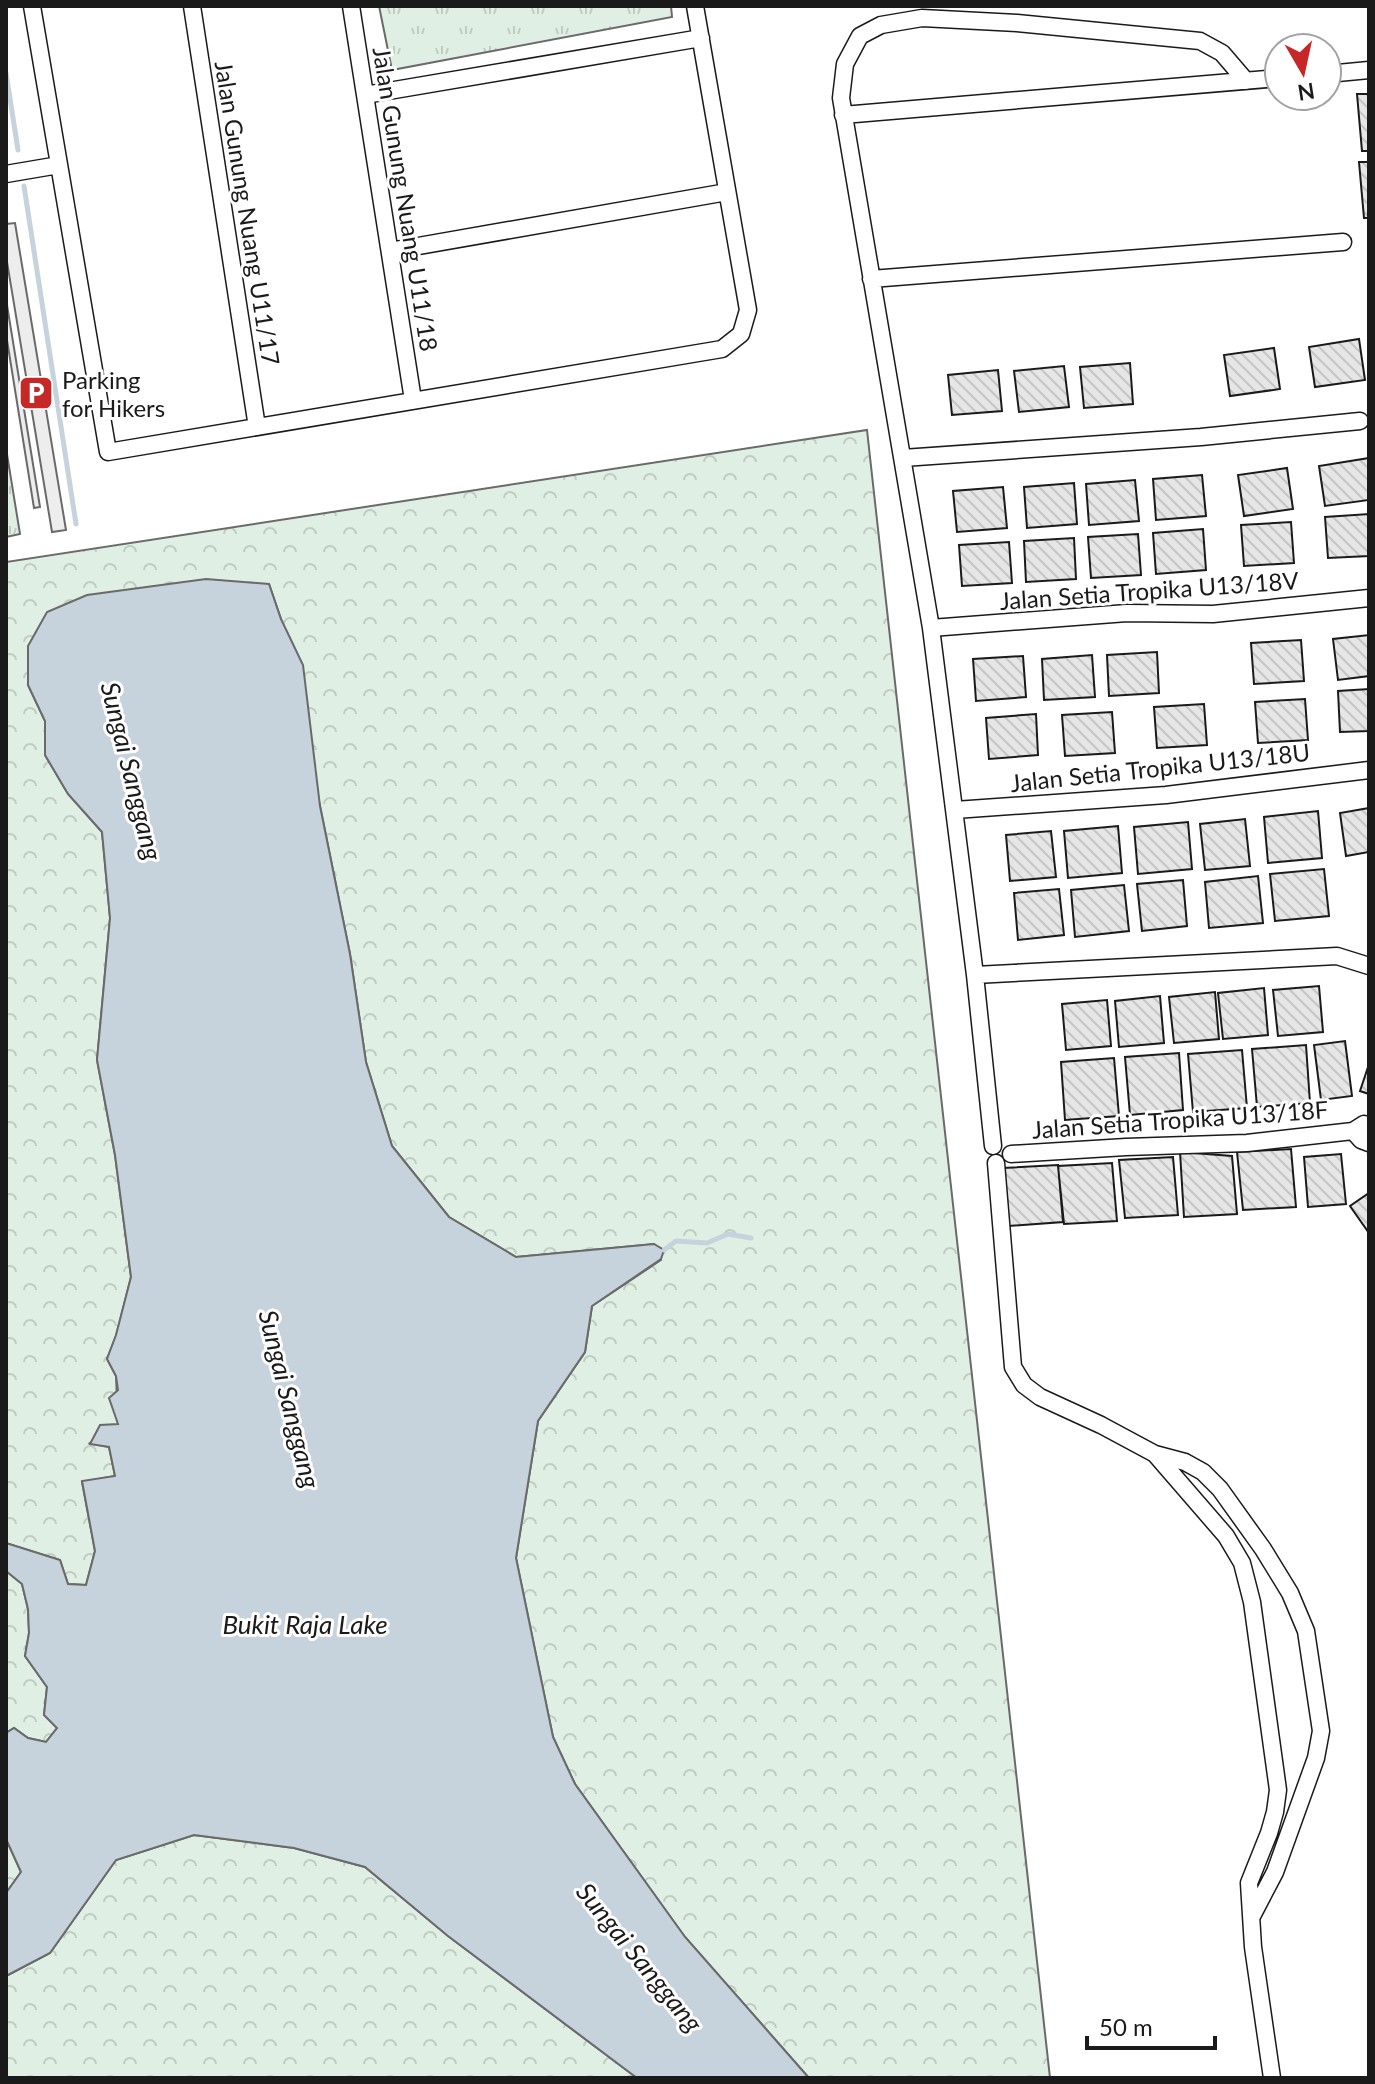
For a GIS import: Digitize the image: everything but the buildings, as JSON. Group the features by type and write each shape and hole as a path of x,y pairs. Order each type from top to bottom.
{"street":[{"path":"32,6 108,452 722,349 741,334 748,310 695,6"},
{"name":"Jalan Gunung Nuang U11/17","path":"192,6 257,427"},
{"name":"Jalan Gunung Nuang U11/18","path":"351,6 413,400"},
{"path":"1246,81 1222,53 1200,41 1017,23 922,18 881,25 860,36 845,64 841,98 931,628 975,975 993,1146 990,1156 996,1163 1013,1367 1024,1385 1040,1397 1155,1454 1185,1462 1203,1472 1220,1489 1263,1549 1290,1593 1306,1631 1321,1731 1316,1758 1275,1872 1252,1916"},
{"path":"365,95 701,38"},
{"path":"1343,73 1365,71"},
{"path":"843,115 1263,79"},
{"path":"6,174 59,165"},
{"path":"390,251 727,192"},
{"path":"871,279 1343,242"},
{"path":"903,458 1187,439 1360,421"},
{"name":"Jalan Setia Tropika U13/18V","path":"931,628 1127,613 1213,614 1369,598"},
{"name":"Jalan Setia Tropika U13/18U","path":"955,810 1166,795 1369,770"},
{"path":"975,975 1337,956 1369,966"},
{"path":"1361,1129 1361,1140 1369,1143"},
{"name":"Jalan Setia Tropika U13/18F","path":"1011,1154 1247,1143 1361,1129"},
{"path":"993,1146 1006,1145 1011,1154 1007,1163 996,1163"},
{"path":"1155,1454 1226,1536 1242,1563 1252,1602 1278,1790 1269,1833 1249,1883 1253,1947 1272,2078"}],"green space":[{"path":"379,6 671,6 672,17 392,70"},
{"path":"867,430 1050,2078 809,2078 685,1937 575,1784 553,1737 516,1558 538,1421 585,1352 592,1306 661,1260 654,1244 516,1257 449,1217 392,1146 366,1062 350,954 320,806 281,619 269,584 28,685 45,721 45,755 68,794 102,832 110,918 97,1060 115,1155 131,1277 107,1359 116,1376 118,1424 90,1443 109,1447 115,1476 82,1482 95,1551 86,1585 68,1584 60,1560 6,1543 6,562"},
{"path":"6,448 20,534 6,537"},
{"path":"6,1571 22,1584 28,1609 29,1633 25,1656 47,1687 44,1715 57,1728 46,1742 28,1738 14,1728 6,1733"},
{"path":"194,1835 294,1848 365,1867 448,1936 637,2078 6,2078 6,1976 50,1953 116,1860"},
{"path":"6,1839 21,1872 6,1893"}],"shaded area":[{"name":"Parking for Hikers","path":"15,223 66,530 52,532 6,256 6,224"},
{"name":"Parking for Hikers","path":"6,299 40,507 34,508 6,334"}],"water":[{"name":"Bukit Raja Lake","path":"206,579 269,584 281,619 303,665 320,806 350,954 366,1062 392,1146 449,1217 516,1257 654,1244 664,1250 661,1259 592,1306 585,1352 538,1421 516,1558 553,1737 575,1784 685,1937 809,2078 637,2078 448,1936 365,1867 294,1848 194,1835 116,1860 50,1953 6,1976 6,1893 21,1872 6,1839 6,1733 14,1728 28,1738 46,1742 57,1728 44,1715 47,1687 25,1656 29,1633 28,1609 22,1584 6,1571 6,1543 60,1560 68,1584 86,1585 95,1551 82,1481 115,1476 109,1447 90,1444 100,1425 118,1424 109,1398 118,1390 116,1376 107,1359 131,1277 115,1155 97,1060 110,918 102,832 68,794 45,755 45,721 28,685 28,646 47,612 87,595"}],"waterway":[{"name":"Sungai Sanggang","path":"6,73 18,150"},
{"name":"Sungai Sanggang","path":"24,186 76,524"},
{"path":"664,1250 676,1241 707,1243 728,1234 751,1238"}],"place":[{"name":"Parking for Hikers","path":"36,393"}]}
